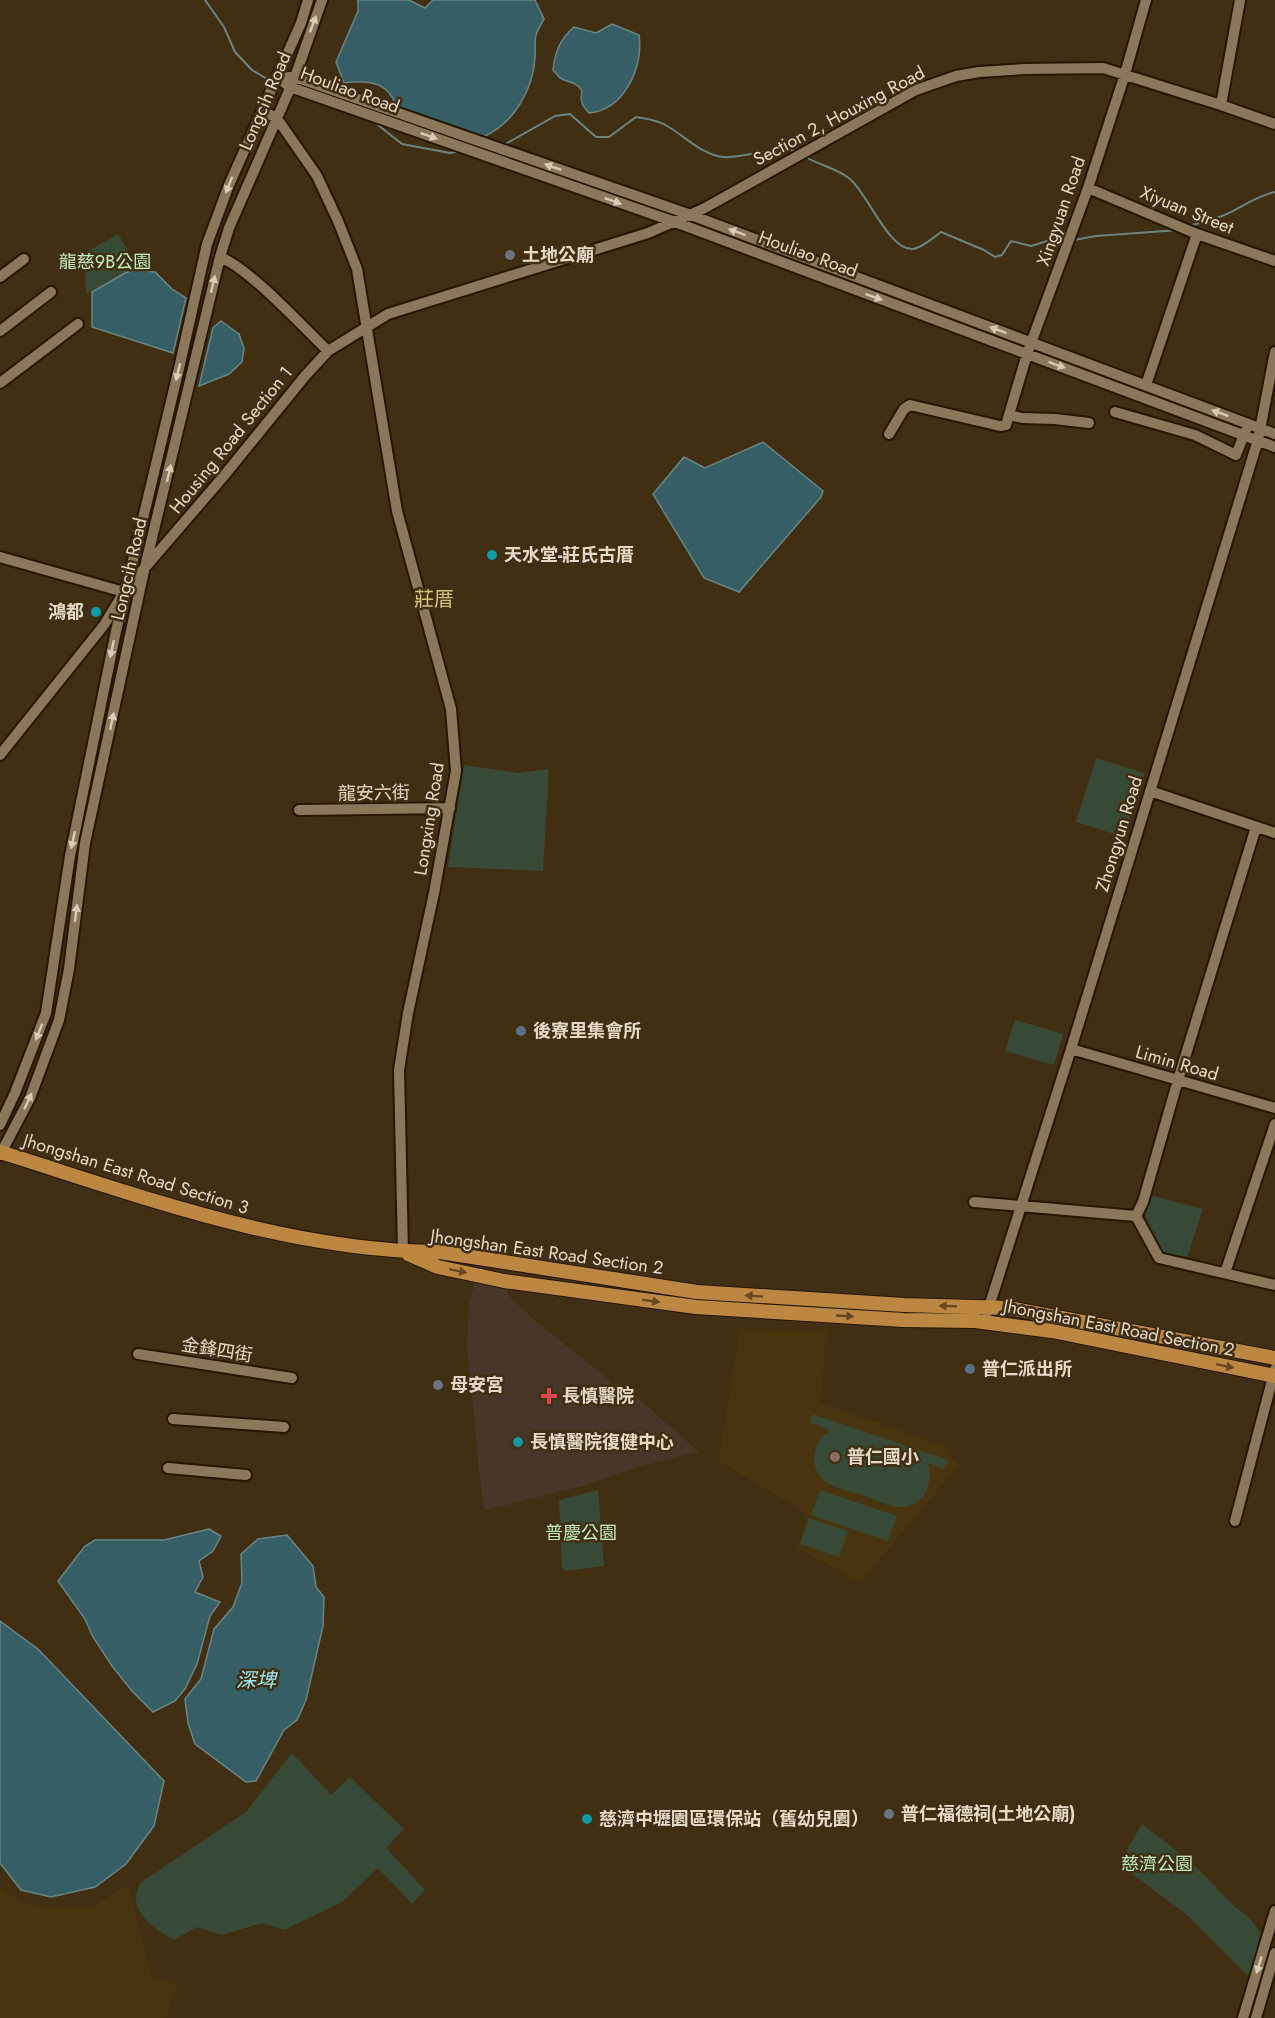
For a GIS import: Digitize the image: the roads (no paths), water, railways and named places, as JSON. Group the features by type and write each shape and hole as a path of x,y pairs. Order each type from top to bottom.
{"main road":[{"name":"Jhongshan East Road Section 3","path":"0,1153 220,1221 303,1238 403,1252"},
{"name":"Jhongshan East Road Section 2","path":"403,1252 440,1252 697,1292 904,1305 989,1307 1054,1316 1275,1359"},
{"name":"Jhongshan East Road Section 2","path":"403,1252 438,1267 504,1281 696,1307 903,1320 985,1322 1052,1331 1275,1374"}],"street":[{"name":"Longcih Road","path":"0,1125 15,1094 46,1013 70,856 124,592 207,244 229,184 301,23 308,0"},
{"name":"Longcih Road","path":"0,1153 30,1098 59,1020 69,969 85,843 144,571 220,258 229,228 292,82 322,0"},
{"name":"Xingyuan Road","path":"890,434 904,409 910,405 1000,426 1006,425 1027,354 1088,188 1146,0"},
{"path":"1221,105 1240,0"},
{"name":"Section 2, Houxing Road","path":"466,289 648,233 675,222 906,96 936,82 979,72 1103,68 1275,124"},
{"name":"Houliao Road","path":"277,77 691,215 1275,434"},
{"name":"Houliao Road","path":"292,82 675,222 1275,447"},
{"path":"262,112 276,117 321,184 339,221 357,269 366,326"},
{"name":"Xiyuan Street","path":"1088,188 1197,234 1275,261"},
{"path":"1146,385 1197,234"},
{"path":"220,258 227,260 255,282 328,351"},
{"path":"0,277 24,259"},
{"name":"Housing Road Section 1","path":"0,755 104,625 124,592 328,351 388,314 466,289"},
{"path":"0,331 51,292"},
{"path":"0,383 78,324"},
{"name":"Longxing Road","path":"366,326 397,511 451,709 456,771 408,1013 399,1070 403,1252"},
{"name":"Zhongyun Road","path":"985,1322 1258,440 1275,352"},
{"path":"1115,412 1195,435 1236,455 1248,423"},
{"path":"1010,415 1089,423"},
{"path":"0,556 124,592"},
{"path":"1150,791 1275,833"},
{"name":"龍安六街","path":"299,810 450,808"},
{"path":"1136,1216 1143,1202 1256,827"},
{"path":"52,966 69,969"},
{"name":"Limin Road","path":"1071,1049 1275,1108"},
{"path":"1225,1273 1275,1124"},
{"path":"974,1202 1136,1216"},
{"path":"1136,1216 1159,1258 1275,1285"},
{"name":"金鋒四街","path":"138,1354 292,1378"},
{"path":"1235,1521 1275,1374"},
{"path":"174,1419 284,1427"},
{"path":"168,1468 246,1475"},
{"path":"1243,2018 1275,1911"},
{"path":"1256,2018 1275,1953"}],"water":[{"path":"358,0 409,0 425,8 433,0 535,0 544,19 536,35 535,58 530,81 520,104 505,123 482,137 454,138 440,143 399,124 394,102 384,88 367,82 344,83 336,62 358,11"},
{"path":"612,24 639,35 640,47 635,73 622,95 612,104 589,113 582,103 580,88 560,78 553,70 555,57 562,41 574,27 596,33"},
{"path":"134,270 155,272 172,289 186,298 173,353 92,327 92,292"},
{"path":"221,321 239,334 244,348 242,362 229,374 199,386 213,328"},
{"path":"763,442 823,491 821,497 739,592 704,578 653,494 684,457 705,468"},
{"name":"深埤","path":"209,1529 221,1536 213,1551 199,1561 203,1577 195,1592 220,1602 210,1616 197,1664 185,1689 175,1701 153,1712 112,1666 93,1637 85,1619 58,1581 85,1546 95,1540 164,1540"},
{"name":"深埤","path":"287,1535 313,1566 316,1587 324,1597 323,1626 306,1700 297,1720 284,1730 256,1781 246,1782 195,1744 188,1723 185,1699 201,1679 214,1629 233,1607 242,1583 241,1554 258,1539"},
{"path":"0,1621 38,1649 164,1781 154,1826 126,1864 95,1887 51,1897 21,1890 0,1863"}],"waterway":[{"path":"205,0 224,27 235,52 252,70 272,82"},
{"path":"502,146 555,116 570,114 596,137 609,137 636,117 663,124 715,156 731,157 781,150 797,152"},
{"path":"373,121 402,144 450,153 461,151"},
{"path":"804,156 850,179 887,232 904,247 916,248 941,232 995,257 1002,255 1011,241 1031,246 1057,238 1066,239"},
{"path":"1190,226 1222,216 1261,196 1275,192"},
{"path":"1074,240 1096,236 1179,230"}],"place":[{"name":"土地公廟","path":"510,255"},
{"name":"天水堂-莊氏古厝","path":"492,555"},
{"name":"鴻都","path":"96,612"},
{"name":"後寮里集會所","path":"521,1031"},
{"name":"普仁派出所","path":"970,1369"},
{"name":"母安宮","path":"438,1385"},
{"name":"長慎醫院","path":"549,1396"},
{"name":"長慎醫院復健中心","path":"518,1442"},
{"name":"普仁國小","path":"835,1457"},
{"name":"普仁福德祠(土地公廟)","path":"889,1814"},
{"name":"慈濟中壢園區環保站（舊幼兒園）","path":"587,1819"}],"district":[{"name":"莊厝","path":"434,599"}],"park label":[{"name":"龍慈9B公園","path":"105,262"},
{"name":"普慶公園","path":"581,1533"},
{"name":"慈濟公園","path":"1157,1864"}]}
